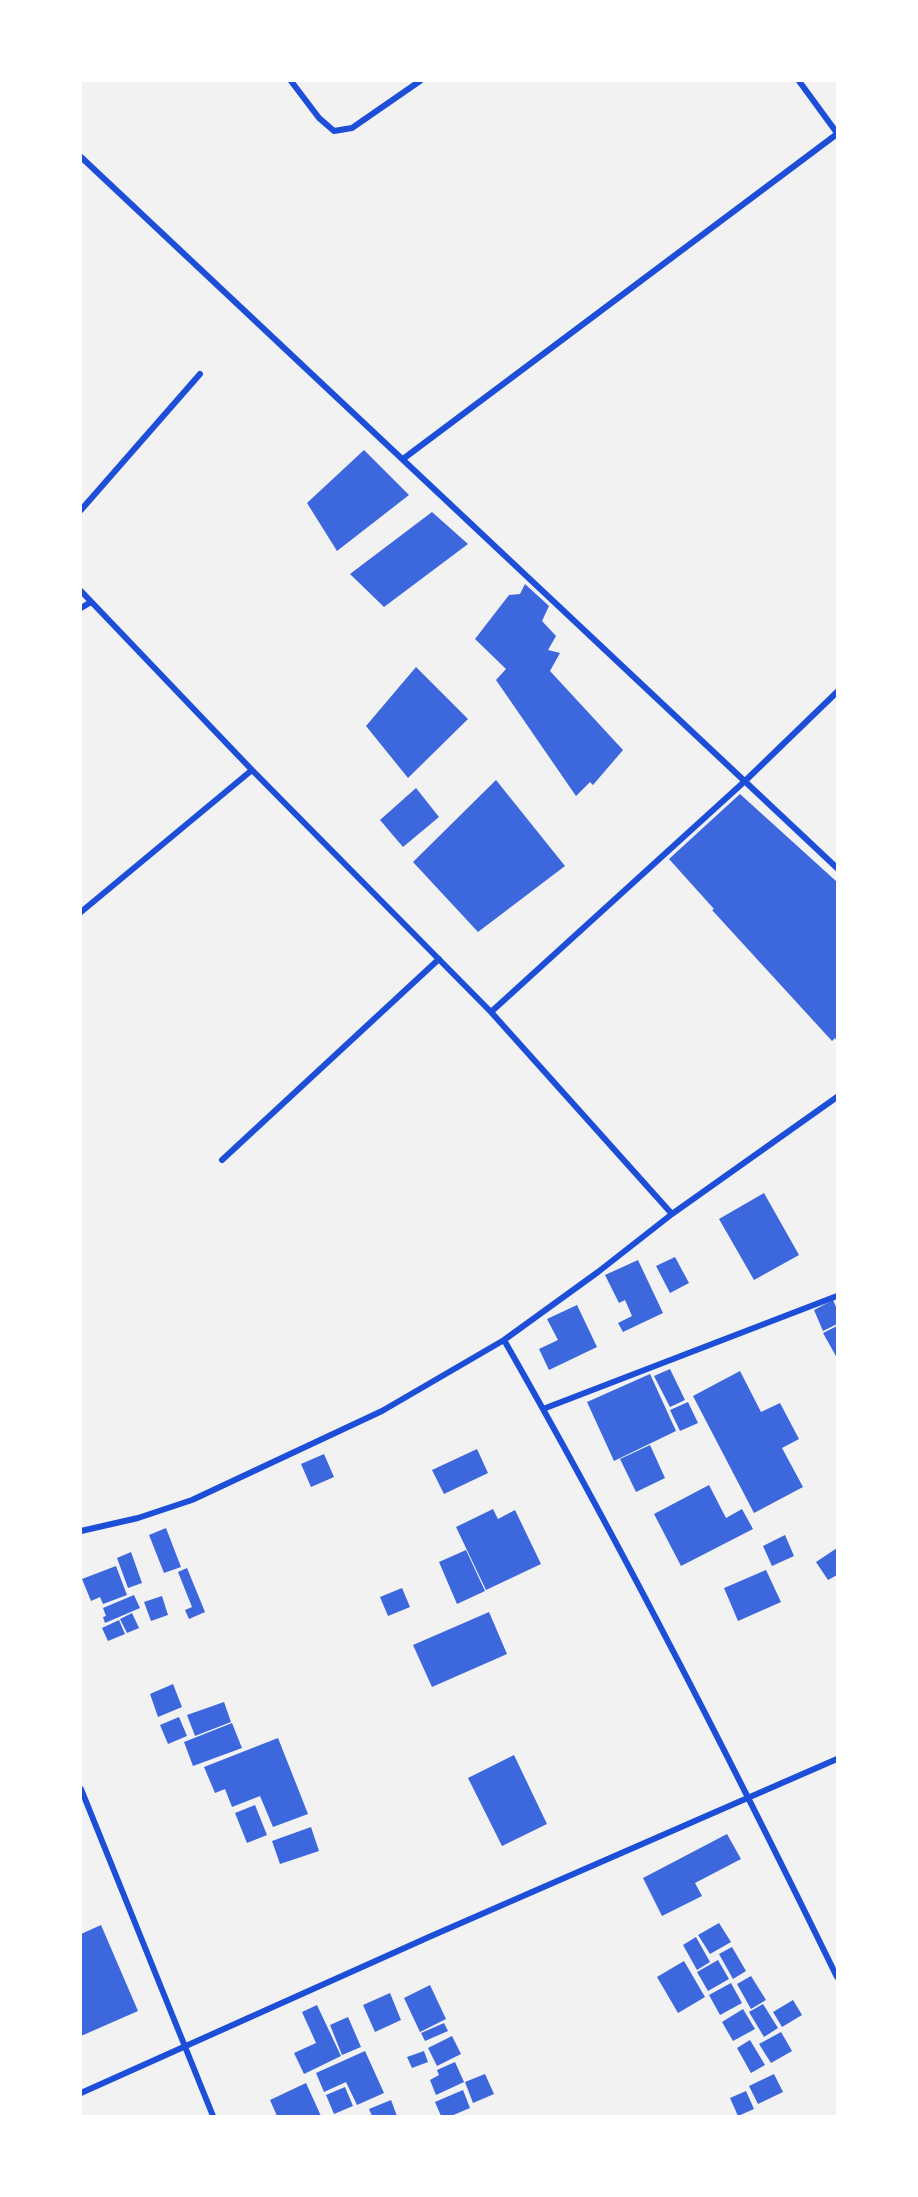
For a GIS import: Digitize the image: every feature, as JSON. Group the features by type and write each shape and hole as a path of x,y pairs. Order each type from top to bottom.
{"street":[{"path":"291,81 319,118 334,131 352,128 420,81"},
{"path":"403,459 837,134 799,81"},
{"path":"81,157 837,868"},
{"path":"81,510 201,374"},
{"path":"81,591 252,771 491,1012 672,1214"},
{"path":"81,608 91,602"},
{"path":"491,1012 745,781 837,692"},
{"path":"81,912 252,771"},
{"path":"222,1160 439,959"},
{"path":"81,1531 138,1518 192,1500 382,1412 504,1340 598,1272 672,1214 837,1097"},
{"path":"543,1409 837,1296"},
{"path":"504,1340 750,1797 837,1977"},
{"path":"81,2093 429,1937 837,1759"},
{"path":"81,1789 213,2116"}],"building":[{"path":"364,450 409,495 337,551 307,503"},
{"path":"432,512 468,544 384,607 350,574"},
{"path":"525,584 549,606 542,621 556,636 548,650 560,653 550,671 623,750 593,785 590,782 576,796 496,680 506,669 475,639 509,595 520,594"},
{"path":"416,667 468,719 408,778 366,726"},
{"path":"496,780 565,866 478,932 413,862"},
{"path":"416,788 439,817 403,847 380,820"},
{"path":"740,794 837,882 837,1041 835,1038 832,1041 712,910 714,909 669,859"},
{"path":"764,1193 799,1255 754,1280 719,1219"},
{"path":"675,1257 689,1283 670,1293 656,1266"},
{"path":"638,1260 663,1313 623,1332 618,1323 632,1316 625,1300 619,1303 605,1275"},
{"path":"833,1300 837,1309 837,1324 823,1331 814,1310"},
{"path":"577,1305 597,1347 549,1370 539,1349 558,1340 547,1319"},
{"path":"837,1326 837,1358 823,1333"},
{"path":"670,1369 685,1400 670,1407 654,1376"},
{"path":"740,1371 761,1412 780,1403 799,1439 782,1448 803,1487 754,1513 693,1396"},
{"path":"650,1374 676,1431 614,1461 587,1402"},
{"path":"688,1402 698,1423 680,1431 670,1410"},
{"path":"650,1445 665,1478 636,1492 620,1459"},
{"path":"477,1449 488,1473 444,1494 432,1470"},
{"path":"324,1454 334,1477 311,1487 301,1464"},
{"path":"709,1485 726,1518 742,1509 753,1529 681,1566 654,1514"},
{"path":"493,1509 498,1519 515,1510 541,1564 486,1590 456,1527"},
{"path":"166,1528 181,1567 164,1573 149,1535"},
{"path":"785,1535 794,1556 772,1566 763,1546"},
{"path":"837,1548 837,1575 828,1580 816,1562"},
{"path":"466,1550 485,1591 457,1604 439,1562"},
{"path":"131,1552 142,1583 128,1588 117,1558"},
{"path":"116,1566 127,1595 103,1604 100,1597 91,1601 82,1579"},
{"path":"187,1568 205,1612 189,1619 185,1610 192,1607 178,1572"},
{"path":"766,1570 781,1602 738,1621 724,1588"},
{"path":"402,1588 410,1607 388,1616 380,1597"},
{"path":"134,1595 140,1608 105,1623 103,1617 106,1616 103,1608"},
{"path":"162,1596 168,1615 151,1621 144,1602"},
{"path":"489,1612 507,1654 432,1687 413,1645"},
{"path":"132,1613 139,1628 127,1633 120,1619"},
{"path":"119,1620 125,1634 108,1641 102,1628"},
{"path":"173,1684 182,1707 158,1717 150,1694"},
{"path":"224,1702 231,1722 195,1736 187,1715"},
{"path":"179,1717 187,1736 168,1744 160,1725"},
{"path":"232,1723 242,1748 193,1766 184,1742"},
{"path":"278,1738 308,1814 273,1827 260,1796 232,1807 225,1789 215,1793 204,1767"},
{"path":"514,1755 547,1824 502,1846 468,1778"},
{"path":"255,1805 267,1835 247,1843 235,1813"},
{"path":"311,1827 319,1851 280,1864 272,1841"},
{"path":"727,1834 741,1859 695,1883 702,1896 662,1916 643,1878"},
{"path":"719,1923 731,1942 710,1954 698,1935"},
{"path":"101,1925 138,2011 81,2036 81,1934"},
{"path":"696,1937 710,1962 697,1970 683,1945"},
{"path":"732,1947 746,1971 733,1979 719,1954"},
{"path":"718,1960 729,1979 708,1991 697,1972"},
{"path":"684,1961 705,1997 678,2013 657,1977"},
{"path":"751,1976 766,2000 751,2009 737,1984"},
{"path":"731,1983 742,2003 720,2015 709,1995"},
{"path":"430,1985 446,2019 420,2032 404,1998"},
{"path":"390,1993 401,2020 375,2032 363,2005"},
{"path":"793,2000 802,2015 782,2027 773,2012"},
{"path":"763,2004 778,2028 764,2037 749,2012"},
{"path":"317,2005 341,2056 304,2074 294,2053 316,2043 302,2012"},
{"path":"743,2009 755,2029 733,2041 722,2022"},
{"path":"348,2017 361,2047 342,2055 330,2025"},
{"path":"444,2023 448,2031 425,2041 421,2033"},
{"path":"781,2032 792,2051 771,2063 759,2044"},
{"path":"452,2036 461,2054 437,2066 428,2048"},
{"path":"750,2040 765,2065 751,2073 737,2048"},
{"path":"365,2051 384,2093 357,2105 346,2082 324,2092 316,2073"},
{"path":"424,2051 428,2062 412,2068 407,2057"},
{"path":"455,2062 464,2082 436,2095 430,2080 439,2075 437,2070"},
{"path":"485,2074 494,2094 473,2103 465,2082"},
{"path":"774,2074 783,2092 758,2104 749,2086"},
{"path":"306,2083 321,2116 277,2116 270,2100"},
{"path":"345,2087 353,2106 334,2114 326,2095"},
{"path":"463,2090 470,2108 451,2116 441,2116 435,2102"},
{"path":"746,2091 754,2109 738,2116 730,2098"},
{"path":"391,2100 397,2116 372,2116 369,2109"}]}
